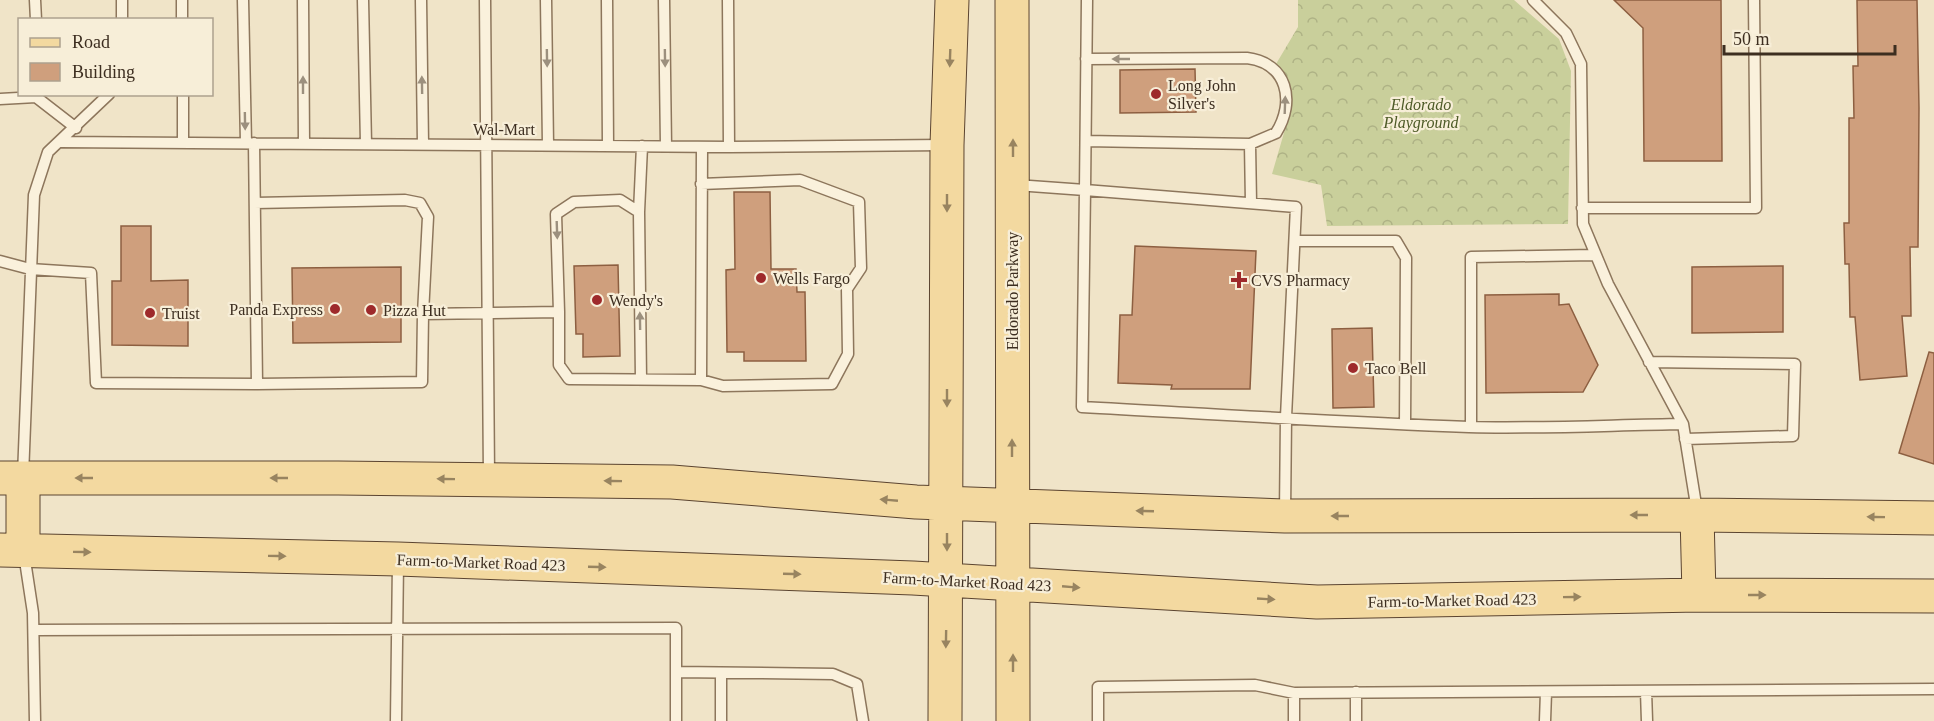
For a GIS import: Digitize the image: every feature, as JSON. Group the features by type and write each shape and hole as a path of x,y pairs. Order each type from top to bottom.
{"main road":[{"path":"945,721 948,503 947,145 952,0"},
{"name":"Eldorado Parkway","path":"1012,0 1013,721"},
{"path":"12,550 11,478 672,482 1012,507 1285,516 1697,514 1934,518"},
{"path":"1697,514 1699,595"},
{"name":"Farm-to-Market Road 423","path":"12,550 398,559 1013,582 1317,602 1699,595 1934,596"}],"lane":[{"path":"35,0 36,18"},
{"path":"122,0 122,18"},
{"path":"182,0 182,18"},
{"path":"243,0 255,203 257,384"},
{"path":"303,0 304,143"},
{"path":"363,0 366,144"},
{"path":"421,0 423,144"},
{"path":"485,0 489,480"},
{"path":"546,0 548,144"},
{"path":"607,0 608,145"},
{"path":"664,0 666,146"},
{"path":"729,0 729,147"},
{"path":"1087,0 1082,407 1471,427 1683,424"},
{"path":"1533,0 1566,33 1581,64 1583,224 1594,255 1683,424 1697,514"},
{"path":"1582,208 1756,208 1754,0"},
{"path":"1086,59 1247,58 1264,62 1279,73 1282,79 1284,116 1276,133 1251,144 1086,141"},
{"path":"0,99 36,96 76,128"},
{"path":"11,478 30,269 34,195 48,152 76,128 107,96"},
{"path":"183,96 183,142"},
{"name":"Wal-Mart","path":"61,142 702,147 947,145"},
{"path":"1251,144 1251,203"},
{"path":"641,380 639,212 642,146"},
{"path":"701,380 702,147"},
{"path":"639,212 620,200 574,202 556,214 560,365 569,379 701,380 723,386 832,384 848,354 847,289 861,268 859,202 800,180 701,184"},
{"path":"1013,184 1296,207 1286,417 1285,516"},
{"path":"0,261 30,269 91,273 96,383 422,382 428,217 420,203 405,200 255,203"},
{"path":"1294,241 1396,241 1406,258 1406,424"},
{"path":"1471,427 1471,258 1594,255"},
{"path":"423,314 487,315 559,312"},
{"path":"1649,362 1795,364 1793,436 1685,439"},
{"path":"12,550 34,630 35,721"},
{"path":"396,721 398,559"},
{"path":"34,630 676,628 676,721"},
{"path":"676,672 833,674 857,684 864,721"},
{"path":"721,673 721,721"},
{"path":"1098,721 1098,687 1255,685 1294,693 1934,689"},
{"path":"1646,691 1647,721"},
{"path":"1356,692 1356,721"},
{"path":"1545,721 1546,692"},
{"path":"1294,693 1294,721"}],"green space":[{"name":"Eldorado Playground","path":"1298,0 1514,0 1559,39 1571,71 1568,224 1327,226 1321,185 1272,174 1288,119 1276,64 1298,27"}],"building":[{"path":"1614,0 1721,0 1722,161 1644,161 1643,28"},
{"path":"1857,0 1917,0 1919,108 1918,247 1910,247 1911,316 1902,316 1907,376 1860,380 1855,317 1850,317 1849,264 1845,264 1844,223 1849,223 1849,118 1854,118 1853,66 1858,66"},
{"path":"1195,69 1196,112 1120,113 1120,70"},
{"name":"Wells Fargo","path":"734,192 770,192 771,269 796,269 797,292 805,292 806,361 744,361 744,352 727,352 726,270 735,269"},
{"name":"Truist","path":"121,226 151,226 151,281 188,280 188,346 112,345 112,281 121,281"},
{"name":"CVS Pharmacy","path":"1135,246 1256,251 1250,389 1171,389 1172,385 1118,383 1120,315 1132,315"},
{"name":"Wendy's","path":"618,265 620,356 583,357 583,334 576,334 574,266"},
{"path":"1783,266 1783,332 1692,333 1692,267"},
{"path":"401,267 401,342 293,343 292,268"},
{"path":"1559,294 1559,305 1569,304 1598,365 1583,392 1486,393 1485,295"},
{"name":"Taco Bell","path":"1372,328 1374,407 1333,408 1332,329"},
{"path":"1929,352 1934,353 1934,464 1899,453"}],"place":[{"name":"Long John Silver's","path":"1156,94"},
{"name":"Wells Fargo","path":"761,278"},
{"name":"CVS Pharmacy","path":"1239,280"},
{"name":"Wendy's","path":"597,300"},
{"name":"Panda Express","path":"335,309"},
{"name":"Pizza Hut","path":"371,310"},
{"name":"Truist","path":"150,313"},
{"name":"Taco Bell","path":"1353,368"}]}
